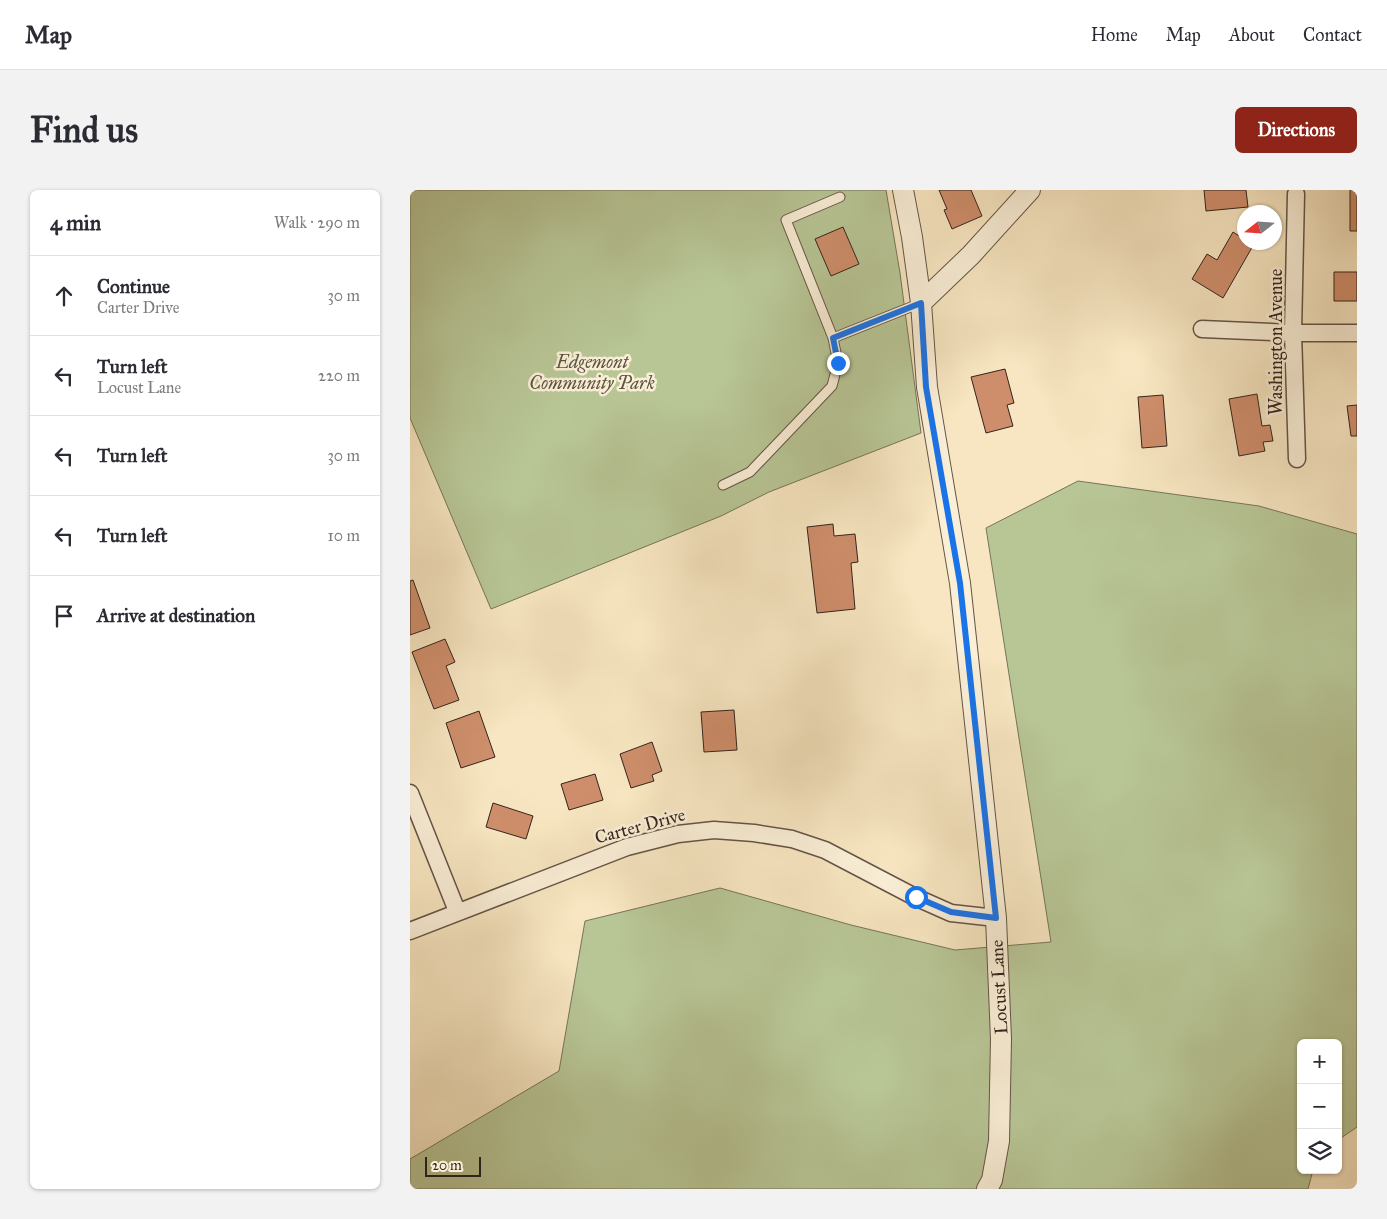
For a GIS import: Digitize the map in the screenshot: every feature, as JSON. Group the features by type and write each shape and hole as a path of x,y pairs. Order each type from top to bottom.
{"street":[{"name":"Locust Lane","path":"903,190 921,303 926,387 960,583 996,918 1002,1039 999,1141 992,1180 987,1189"},
{"path":"921,303 971,255 1030,190"},
{"name":"Washington Avenue","path":"1296,194 1293,333 1297,460"},
{"path":"1202,329 1293,333 1357,333"},
{"path":"410,794 457,911"},
{"name":"Carter Drive","path":"410,931 627,846 678,834 714,830 754,833 792,839 825,850 916,897 951,912 996,918"}],"lane":[{"path":"723,486 750,472 832,386 838,363 833,338 786,220 840,196"},
{"path":"833,338 921,303"}],"green space":[{"name":"Edgemont Community Park","path":"410,190 886,190 900,273 921,433 769,492 721,516 491,609 410,418"},
{"path":"1078,481 1259,506 1357,534 1357,1127 1342,1137 1342,1039 1297,1039 1297,1174 1312,1174 1308,1189 410,1189 410,1159 559,1071 585,921 720,888 851,925 955,950 1051,942 986,528"}],"building":[{"path":"939,190 971,190 982,216 952,229 944,210 947,209"},
{"path":"1204,190 1246,190 1248,205 1237,205 1237,208 1206,211"},
{"path":"1350,190 1357,190 1357,231 1350,231"},
{"path":"843,227 859,264 831,276 815,239"},
{"path":"1233,232 1237,235 1237,250 1251,250 1223,298 1192,279 1207,254 1217,260"},
{"path":"1334,272 1357,272 1357,301 1334,301"},
{"path":"1005,369 1014,403 1007,405 1013,426 986,433 971,377"},
{"path":"1257,394 1262,426 1270,425 1273,441 1263,442 1265,451 1239,456 1229,399"},
{"path":"1163,395 1167,446 1142,448 1138,397"},
{"path":"1357,405 1357,436 1351,436 1347,406"},
{"path":"833,524 834,536 855,534 858,562 851,563 855,609 817,613 807,527"},
{"path":"413,580 430,628 410,635 410,581"},
{"path":"445,639 455,662 446,666 459,700 434,709 412,652"},
{"path":"734,710 737,750 704,752 701,712"},
{"path":"479,711 495,757 461,768 446,723"},
{"path":"652,742 662,771 652,775 654,781 631,788 620,754"},
{"path":"595,774 603,800 569,810 561,784"},
{"path":"493,803 533,816 526,839 486,827"}],"route":[{"path":"838,363 833,338 921,303 926,387 960,583 996,918 951,912 916,897"}]}
